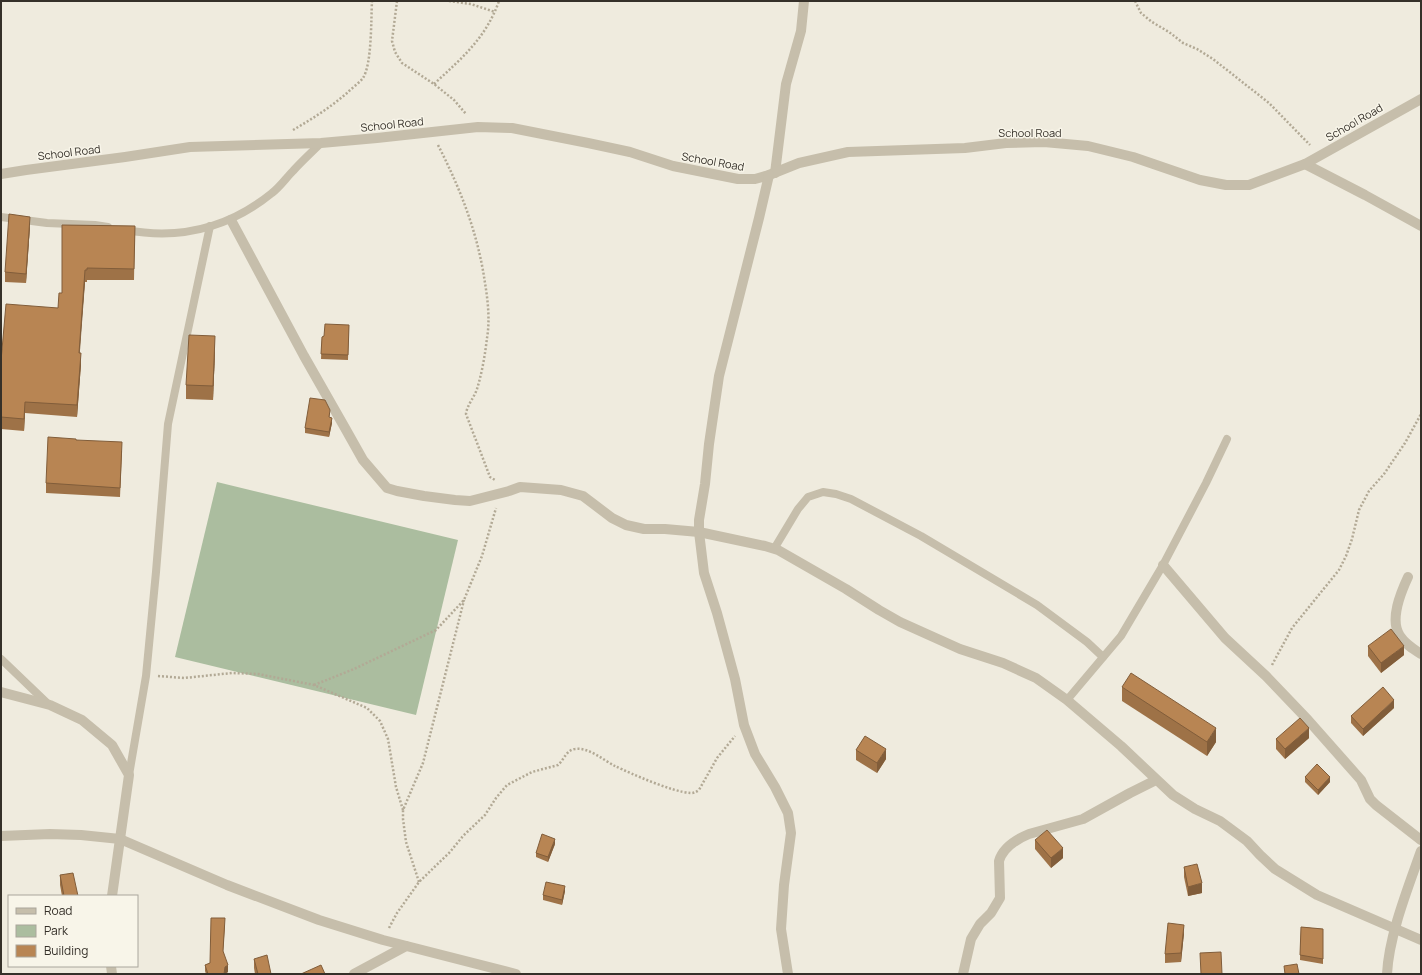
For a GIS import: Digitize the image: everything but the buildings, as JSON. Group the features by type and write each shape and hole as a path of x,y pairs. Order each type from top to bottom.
{"street":[{"path":"788,974 782,940 781,918 790,843 790,826 786,807 755,754 744,725 735,679 717,613 704,573 698,520 705,484 719,376 759,218 772,174 786,84 801,30 804,1"},
{"name":"School Road","path":"1,174 190,147 321,143 478,127 512,128 588,143 630,152 673,166 738,179 755,178 772,174 799,163 848,152 965,148 1006,143 1044,142 1088,146 1133,157 1200,180 1226,185 1249,185 1304,164 1421,99"},
{"path":"1304,164 1421,226"},
{"path":"231,220 304,356 363,460 387,488 397,491 470,501 500,494 520,487 561,490 583,496 612,518 626,525 644,529 665,528 699,532 774,548 846,588 900,622 947,643 1003,663 1036,678 1067,700 1173,795 1195,809 1220,821 1247,841 1270,864 1290,879 1317,895 1421,940"},
{"path":"1163,565 1225,638 1266,676 1308,720 1361,780 1370,799 1421,840"},
{"path":"1408,577 1398,600 1396,617 1398,633 1402,639 1421,654"},
{"path":"1,692 50,705 82,720 112,745 129,776 112,895"},
{"path":"963,974 971,940 980,924 991,913 1000,898 999,861 1007,848 1029,834 1083,819 1156,780"},
{"path":"1,836 50,834 81,835 120,839 233,887 319,920 383,940 516,974"},
{"path":"1387,974 1395,930 1421,851"},
{"path":"354,974 406,946"}],"lane":[{"path":"1,217 47,223 95,225 140,233 176,234 231,220 249,210 273,192 321,143"},
{"path":"129,776 146,676 157,565 168,424 210,226"},
{"path":"1067,700 1121,636 1163,565 1206,483 1227,439"},
{"path":"774,548 798,509 808,497 823,492 836,494 851,499 921,536 1037,605 1087,642 1104,657"},
{"path":"1,659 50,705"}],"path":[{"path":"269,144 317,116 339,100 363,77 368,64 370,48 372,1"},
{"path":"397,1 392,41 395,52 402,63 434,84 454,100 478,127"},
{"path":"449,1 471,4 495,12"},
{"path":"434,84 468,52 483,34 500,1"},
{"path":"1135,1 1141,13 1152,22 1169,32 1183,43 1197,49 1213,59 1269,103 1320,155"},
{"path":"431,132 449,166 468,212 479,246 487,294 488,337 477,388 473,399 466,410 466,414 490,477 498,482 520,487"},
{"path":"1266,676 1292,628 1339,570 1352,539 1359,510 1369,491 1384,474 1406,443 1421,414"},
{"path":"403,810 423,763 464,600 482,556 500,494"},
{"path":"314,685 354,669 436,630 464,600"},
{"path":"146,676 184,678 232,673 258,674 314,685 368,708 380,721 388,739 396,787 403,810 406,842 419,882"},
{"path":"383,940 397,913 419,882 485,815 506,785 532,772 558,765 562,762 570,750 575,748 587,750 615,766 672,789 692,793 699,790 717,758 744,725"}],"green space":[{"path":"217,482 458,540 416,715 175,657"}]}
